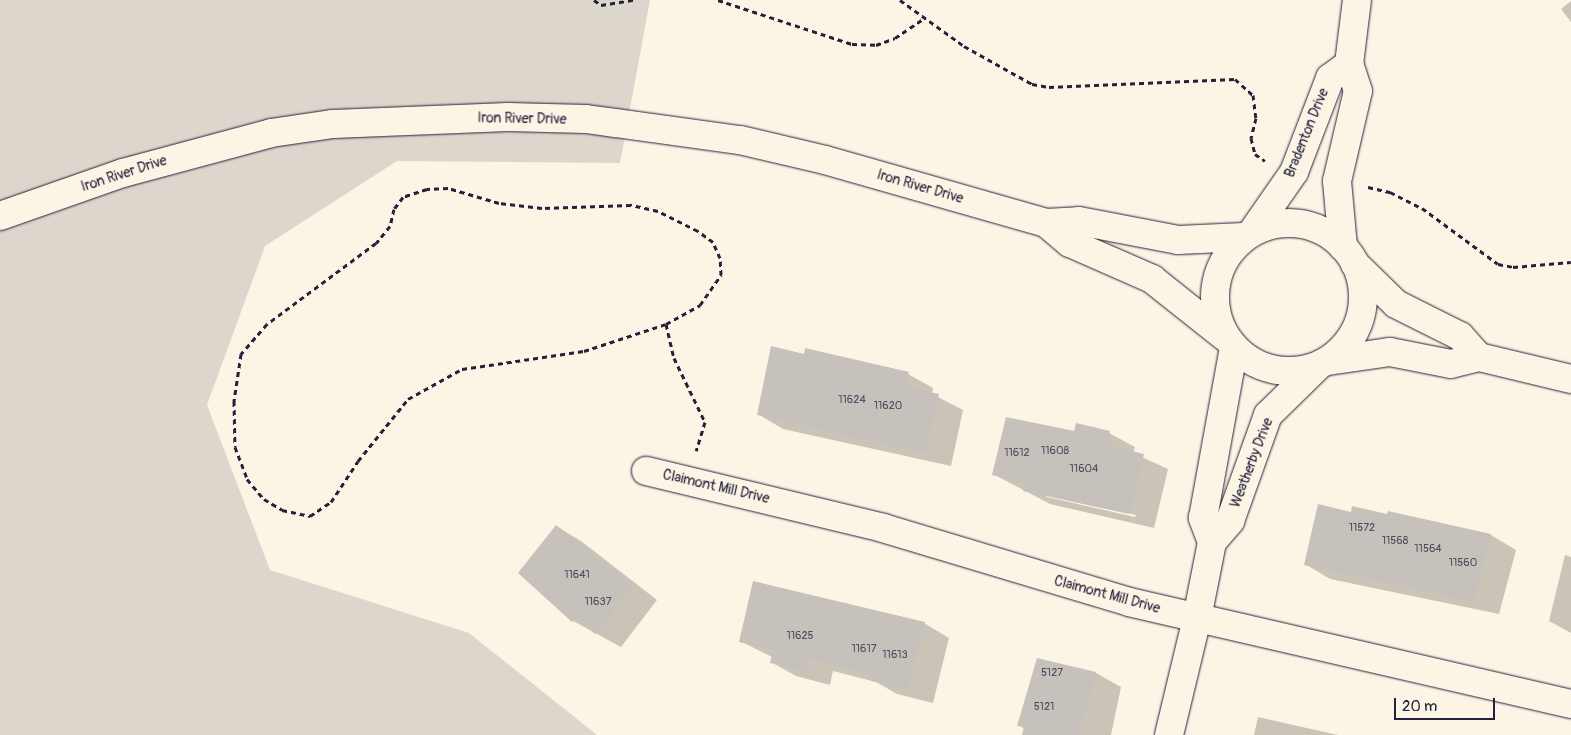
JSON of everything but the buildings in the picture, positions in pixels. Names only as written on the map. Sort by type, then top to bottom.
[{"type":"street","points":[[1323,363],[1353,334],[1360,318],[1363,299],[1349,255],[1337,182],[1358,91],[1349,64],[1357,0]]},
{"type":"street","name":"Bradenton Drive","points":[[1248,234],[1294,172],[1330,78],[1349,64]]},
{"type":"street","name":"Iron River Drive","points":[[0,216],[132,170],[271,132],[333,124],[508,117],[586,120],[740,140],[825,160],[1046,223],[1078,221],[1178,240],[1248,234]]},
{"type":"street","points":[[1479,357],[1460,336],[1396,304],[1349,255],[1319,230],[1291,222],[1248,234],[1228,253],[1218,273],[1214,295],[1217,317],[1230,343],[1248,360],[1273,370],[1300,371],[1323,363],[1390,352],[1451,364],[1479,357],[1571,379]]},
{"type":"street","name":"Iron River Drive","points":[[1046,223],[1070,243],[1152,279],[1230,343]]},
{"type":"street","points":[[1168,735],[1197,618],[1212,542],[1203,518],[1230,343]]},
{"type":"street","name":"Weatherby Drive","points":[[1212,542],[1230,522],[1268,415],[1323,363]]},
{"type":"street","name":"Claimont Mill Drive","points":[[646,471],[883,528],[1012,569],[1197,618],[1571,704]]},
{"type":"path","points":[[594,0],[601,5],[634,0]]},
{"type":"path","points":[[718,0],[852,44],[876,45],[895,38],[926,17]]},
{"type":"path","points":[[900,0],[964,46],[1032,84],[1049,87],[1235,79],[1253,95],[1256,118],[1251,138],[1255,154],[1269,164]]},
{"type":"path","points":[[1361,186],[1390,192],[1422,208],[1498,264],[1513,267],[1571,262]]},
{"type":"path","points":[[448,188],[499,203],[542,208],[631,205],[658,211],[698,231],[713,242],[720,258],[721,275],[700,305],[666,324],[584,352],[462,369],[408,400],[358,461],[331,502],[310,516],[296,516],[264,499],[247,479],[235,447],[234,401],[242,354],[267,324],[376,243],[390,226],[394,209],[403,197],[427,189],[448,188]]},
{"type":"path","points":[[666,324],[674,358],[705,422],[688,480]]},
{"type":"shaded area","points":[[0,0],[650,0],[620,163],[397,161],[265,246],[207,405],[270,570],[469,633],[597,735],[0,735]]}]
